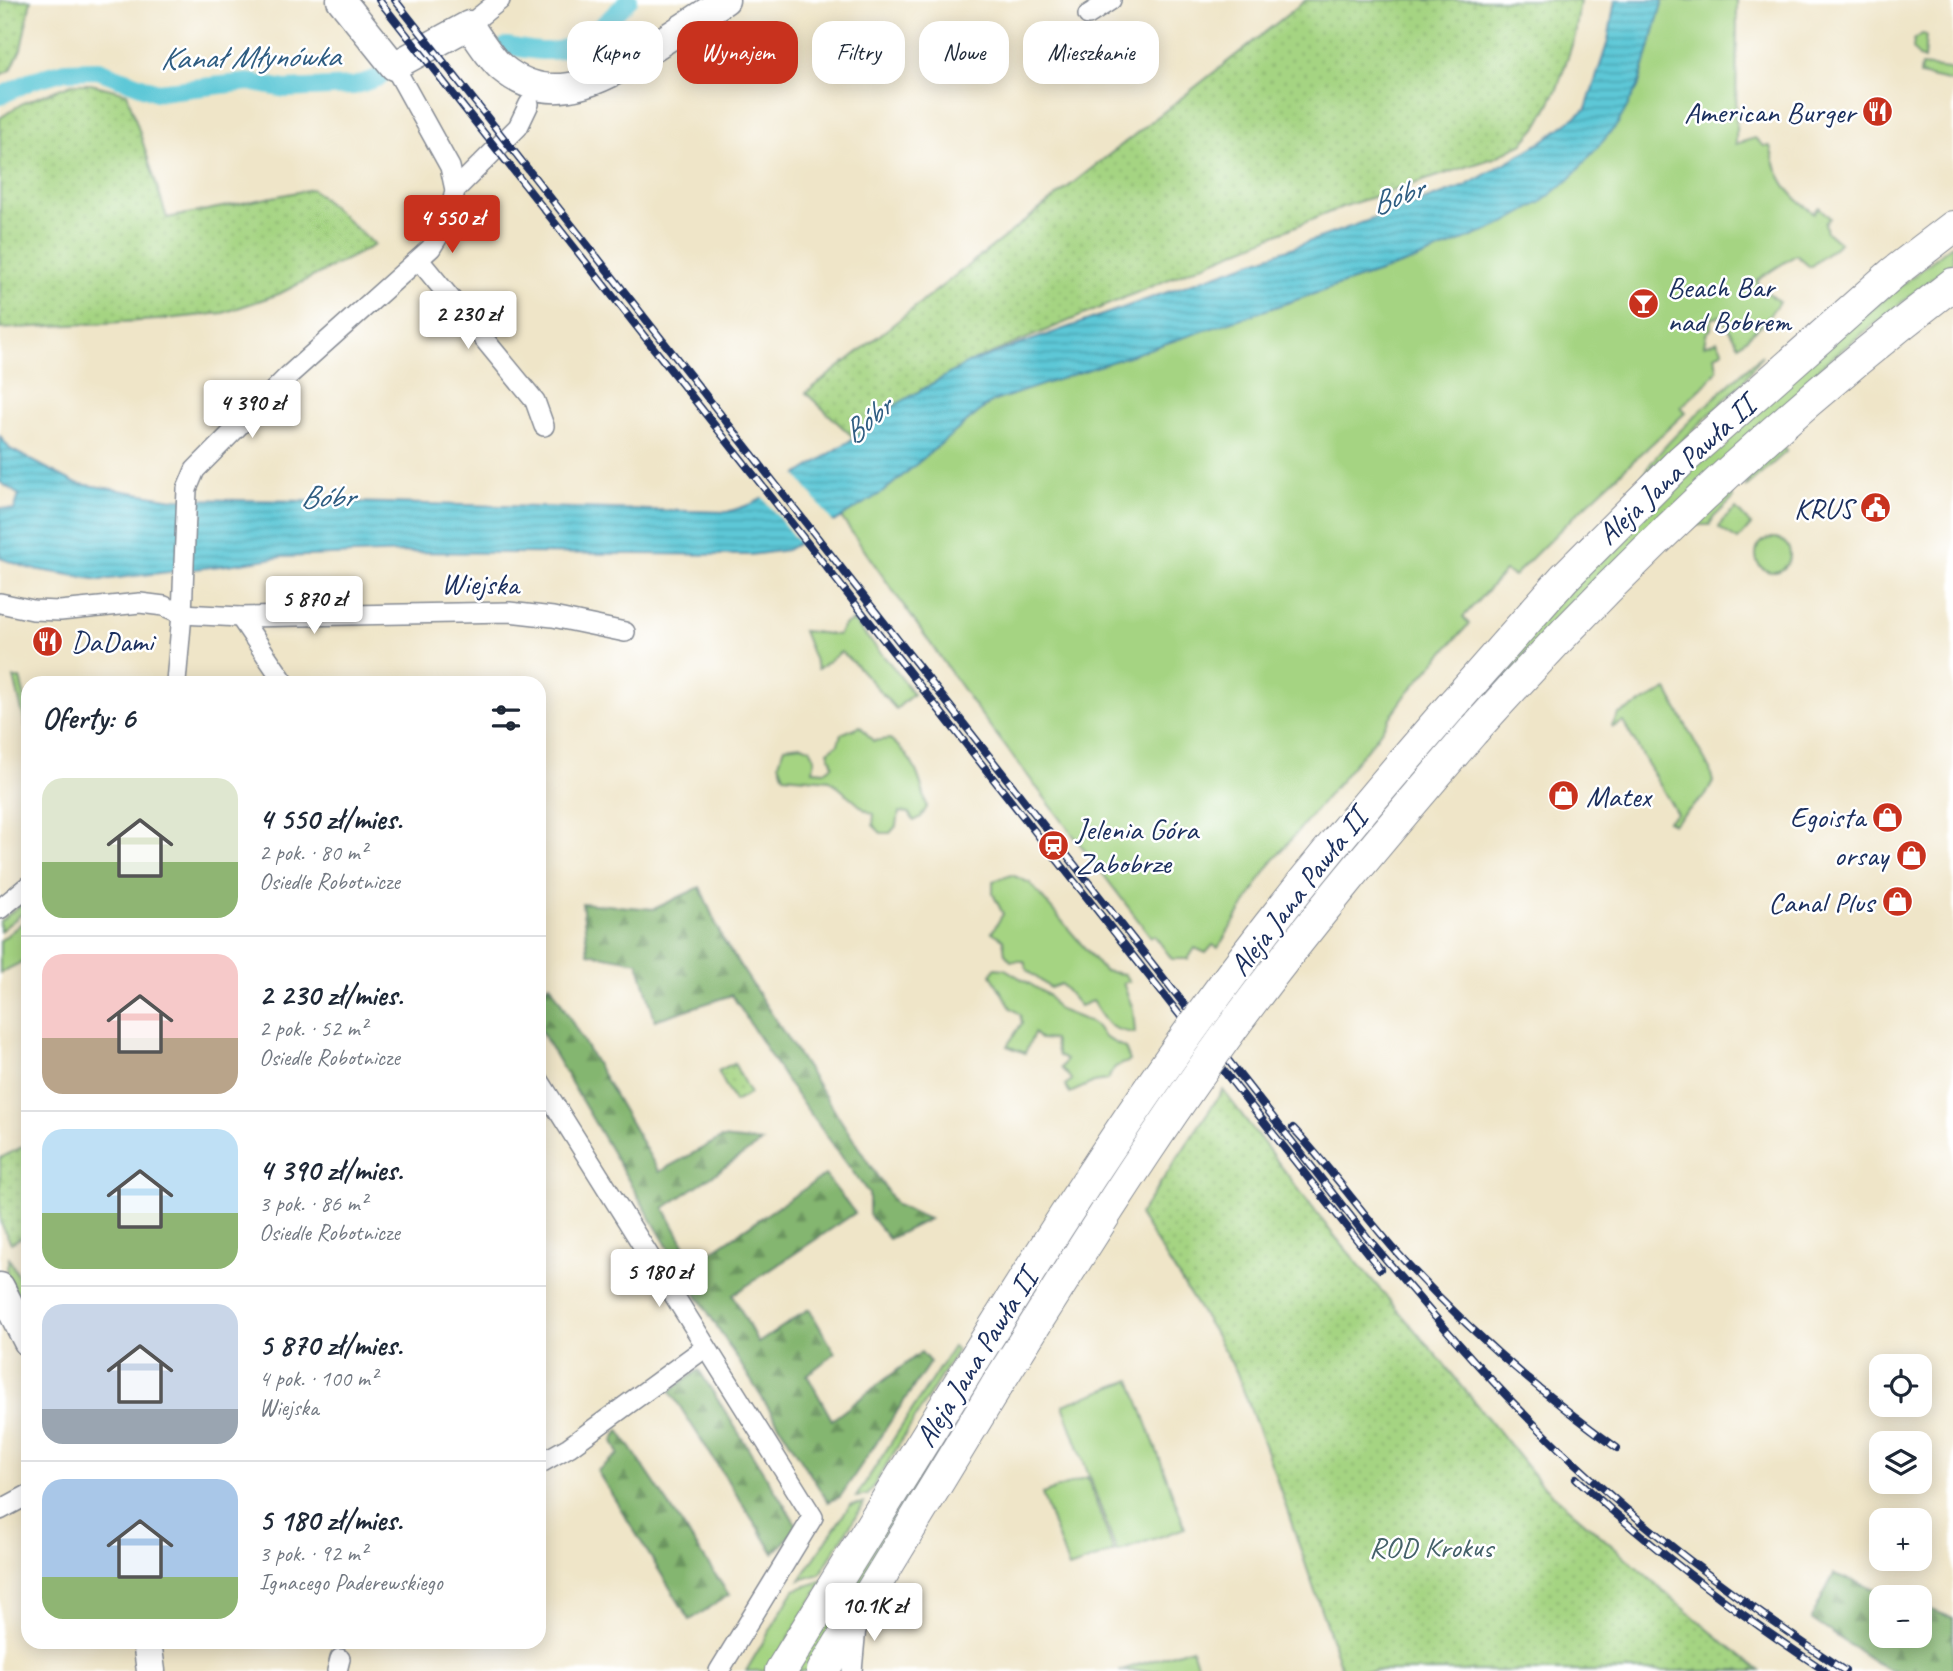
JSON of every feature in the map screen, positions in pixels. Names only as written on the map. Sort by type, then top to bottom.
[{"type":"main road","name":"Aleja Jana Pawła II","points":[[781,1671],[1082,1188],[1203,1012],[1322,858],[1564,578],[1681,461],[1893,274],[1953,228]]},
{"type":"main road","name":"Aleja Jana Pawła II","points":[[823,1671],[1109,1207],[1228,1034],[1347,880],[1474,730],[1585,610],[1660,536],[1858,360],[1953,284]]},
{"type":"street","points":[[177,676],[187,489],[195,470],[279,385],[432,248],[443,232],[454,205],[455,190],[450,167],[394,66],[341,0]]},
{"type":"street","points":[[394,66],[469,25],[500,0]]},
{"type":"street","points":[[469,25],[501,67],[516,78],[548,87],[576,87],[610,75],[725,0]]},
{"type":"street","points":[[1088,15],[1111,0]]},
{"type":"street","points":[[455,190],[518,127],[528,104]]},
{"type":"street","points":[[419,260],[535,401],[544,426]]},
{"type":"street","name":"Wiejska","points":[[0,603],[33,610],[60,611],[140,603],[164,606],[182,614],[240,617],[509,612],[553,617],[625,632]]},
{"type":"street","points":[[240,617],[280,676]]},
{"type":"street","points":[[0,909],[21,892]]},
{"type":"street","points":[[546,1091],[813,1517],[719,1671]]},
{"type":"street","points":[[0,1287],[21,1328]]},
{"type":"street","points":[[546,1460],[569,1447],[706,1348]]},
{"type":"street","points":[[0,1510],[21,1499]]},
{"type":"street","points":[[852,1671],[859,1611]]},
{"type":"street","points":[[148,1649],[151,1671]]},
{"type":"green space","points":[[0,0],[31,0],[21,49],[11,70],[0,75]]},
{"type":"green space","points":[[1306,0],[1580,0],[1575,36],[1557,89],[1537,127],[1523,143],[1494,158],[1342,207],[968,363],[894,406],[854,438],[806,393]]},
{"type":"green space","points":[[1663,0],[1737,0],[1736,144],[1755,138],[1764,146],[1770,146],[1784,184],[1814,213],[1819,207],[1830,218],[1825,223],[1827,232],[1840,243],[1810,267],[1796,255],[1757,280],[1758,284],[1779,302],[1763,323],[1739,345],[1720,315],[1711,319],[1711,329],[1706,334],[1704,345],[1717,341],[1723,351],[1715,355],[1717,370],[1708,382],[1681,407],[1686,412],[1514,576],[1505,571],[1463,617],[1469,624],[1408,692],[1375,739],[1268,867],[1218,948],[1213,945],[1206,953],[1195,948],[1188,959],[1172,959],[1154,935],[1151,937],[976,708],[841,517],[883,492],[991,402],[1415,260],[1501,225],[1638,87]]},
{"type":"green space","points":[[1922,34],[1926,35],[1924,59],[1913,49],[1914,40]]},
{"type":"green space","points":[[1921,66],[1949,69],[1953,72],[1953,82],[1920,75]]},
{"type":"green space","points":[[72,84],[91,84],[127,93],[167,218],[312,189],[375,245],[279,294],[223,313],[157,320],[0,329],[0,118],[23,103]]},
{"type":"green space","points":[[1953,203],[1953,211],[1910,243],[1897,245]]},
{"type":"green space","points":[[1953,244],[1953,262],[1820,367],[1774,419],[1469,717],[1463,712],[1570,585],[1792,374]]},
{"type":"green space","points":[[1762,355],[1743,382],[1643,479],[1658,454],[1675,436]]},
{"type":"green space","points":[[1783,446],[1787,451],[1745,488],[1749,478]]},
{"type":"green space","points":[[1730,484],[1733,499],[1713,518],[1710,525],[1689,525]]},
{"type":"green space","points":[[1736,509],[1751,525],[1738,540],[1719,528],[1722,521]]},
{"type":"green space","points":[[1773,538],[1785,543],[1790,555],[1785,567],[1773,572],[1761,567],[1756,555],[1761,543]]},
{"type":"green space","points":[[853,621],[913,694],[896,709],[841,652],[818,669],[803,631],[838,635],[844,625]]},
{"type":"green space","points":[[14,678],[20,678],[21,682],[21,707]]},
{"type":"green space","points":[[1667,690],[1710,770],[1713,782],[1706,795],[1673,824],[1667,821],[1677,814],[1623,722],[1613,727],[1612,725],[1619,714]]},
{"type":"green space","points":[[860,726],[873,741],[890,739],[898,746],[911,761],[922,787],[927,807],[921,817],[914,821],[909,813],[899,812],[897,825],[890,833],[881,833],[873,825],[874,814],[865,810],[830,780],[784,776],[779,763],[785,747],[801,745],[810,748],[815,758],[813,770],[825,771],[833,765],[828,751],[838,744],[841,734]]},
{"type":"green space","points":[[1012,875],[1030,883],[1104,971],[1124,974],[1129,981],[1123,983],[1133,1009],[1135,1033],[1118,1030],[1108,1024],[1092,1001],[1080,1006],[1061,984],[1050,988],[1027,970],[1024,961],[1011,961],[1005,954],[1003,939],[992,932],[1003,914],[993,894],[993,881]]},
{"type":"green space","points":[[700,887],[722,938],[896,1205],[929,1219],[889,1239],[869,1215],[869,1194],[785,1079],[732,995],[655,1020],[638,962],[588,953],[582,903],[654,909]]},
{"type":"green space","points":[[21,904],[21,914],[0,931],[0,921]]},
{"type":"green space","points":[[21,924],[21,962],[0,973],[0,941]]},
{"type":"green space","points":[[995,968],[1005,969],[1048,995],[1057,1009],[1097,1027],[1104,1037],[1125,1048],[1130,1061],[1115,1067],[1107,1080],[1094,1082],[1070,1093],[1065,1085],[1072,1080],[1061,1068],[1066,1060],[1058,1056],[1054,1040],[1040,1039],[1034,1033],[1025,1053],[1007,1046],[1022,1023],[1020,1014],[1011,1008],[991,975]]},
{"type":"green space","points":[[550,984],[659,1172],[721,1138],[762,1142],[664,1208],[694,1263],[825,1175],[855,1213],[733,1295],[758,1343],[809,1309],[835,1353],[807,1375],[832,1420],[921,1352],[930,1362],[840,1497],[828,1502],[683,1273],[546,1040],[546,987]]},
{"type":"green space","points":[[734,1063],[750,1094],[734,1102],[718,1071]]},
{"type":"green space","name":"ROD Krokus","points":[[1223,1090],[1332,1233],[1448,1369],[1540,1483],[1760,1671],[1342,1671],[1272,1466],[1236,1371],[1139,1215]]},
{"type":"green space","points":[[21,1148],[21,1238],[11,1243],[0,1222],[0,1158]]},
{"type":"green space","points":[[9,1258],[21,1282],[21,1303],[6,1273]]},
{"type":"green space","points":[[953,1347],[957,1350],[868,1495],[856,1497]]},
{"type":"green space","points":[[699,1370],[798,1527],[774,1553],[670,1391]]},
{"type":"green space","points":[[982,1370],[988,1373],[811,1671],[792,1671]]},
{"type":"green space","points":[[1131,1380],[1185,1528],[1117,1552],[1063,1405]]},
{"type":"green space","points":[[619,1430],[729,1595],[690,1620],[597,1471],[619,1454],[613,1441]]},
{"type":"green space","points":[[1087,1477],[1114,1552],[1069,1568],[1042,1494]]},
{"type":"green space","points":[[864,1503],[820,1574],[800,1580],[850,1505]]},
{"type":"green space","points":[[1834,1574],[1869,1587],[1869,1648],[1932,1648],[1932,1610],[1953,1618],[1953,1671],[1893,1671],[1811,1619]]},
{"type":"green space","points":[[824,1580],[769,1671],[746,1671],[794,1590]]},
{"type":"green space","points":[[1192,1648],[1199,1671],[1119,1671]]},
{"type":"water","points":[[1615,0],[1663,0],[1638,87],[1617,125],[1570,179],[1540,203],[1501,225],[1415,260],[991,402],[883,492],[787,550],[750,555],[402,552],[282,557],[100,580],[28,568],[0,558],[0,508],[14,510],[19,495],[0,482],[0,436],[10,449],[75,483],[173,499],[727,512],[752,504],[854,438],[894,406],[968,363],[1465,186],[1540,143],[1586,109],[1608,41]]},
{"type":"pier","points":[[794,472],[835,525],[801,546],[760,494]]},
{"type":"waterway","name":"Kanał Młynówka","points":[[506,46],[544,51],[573,45],[593,33],[629,0]]},
{"type":"waterway","name":"Kanał Młynówka","points":[[0,96],[33,80],[65,71],[98,70],[157,92],[249,82],[285,89],[354,86],[380,77]]},
{"type":"railway","points":[[379,0],[1380,1269]]},
{"type":"railway","points":[[395,0],[1367,1237],[1428,1308],[1511,1401],[1606,1491],[1722,1585],[1845,1671]]},
{"type":"railway","points":[[1293,1128],[1388,1242],[1452,1310],[1532,1382],[1617,1448]]},
{"type":"railway","points":[[1576,1478],[1696,1580],[1825,1671]]},
{"type":"place","name":"American Burger","points":[[1878,112]]},
{"type":"place","name":"Beach Bar nad Bobrem","points":[[1644,304]]},
{"type":"place","name":"KRUS","points":[[1876,508]]},
{"type":"place","name":"DaDami","points":[[48,641]]},
{"type":"place","name":"Matex","points":[[1563,796]]},
{"type":"place","name":"Egoista","points":[[1888,817]]},
{"type":"place","name":"Jelenia Góra Zabobrze","points":[[1053,846]]},
{"type":"place","name":"orsay","points":[[1911,855]]},
{"type":"place","name":"Canal Plus","points":[[1897,902]]},
{"type":"water label","name":"Bóbr","points":[[1397,196]]},
{"type":"water label","name":"Bóbr","points":[[867,420]]},
{"type":"water label","name":"Bóbr","points":[[327,496]]}]
